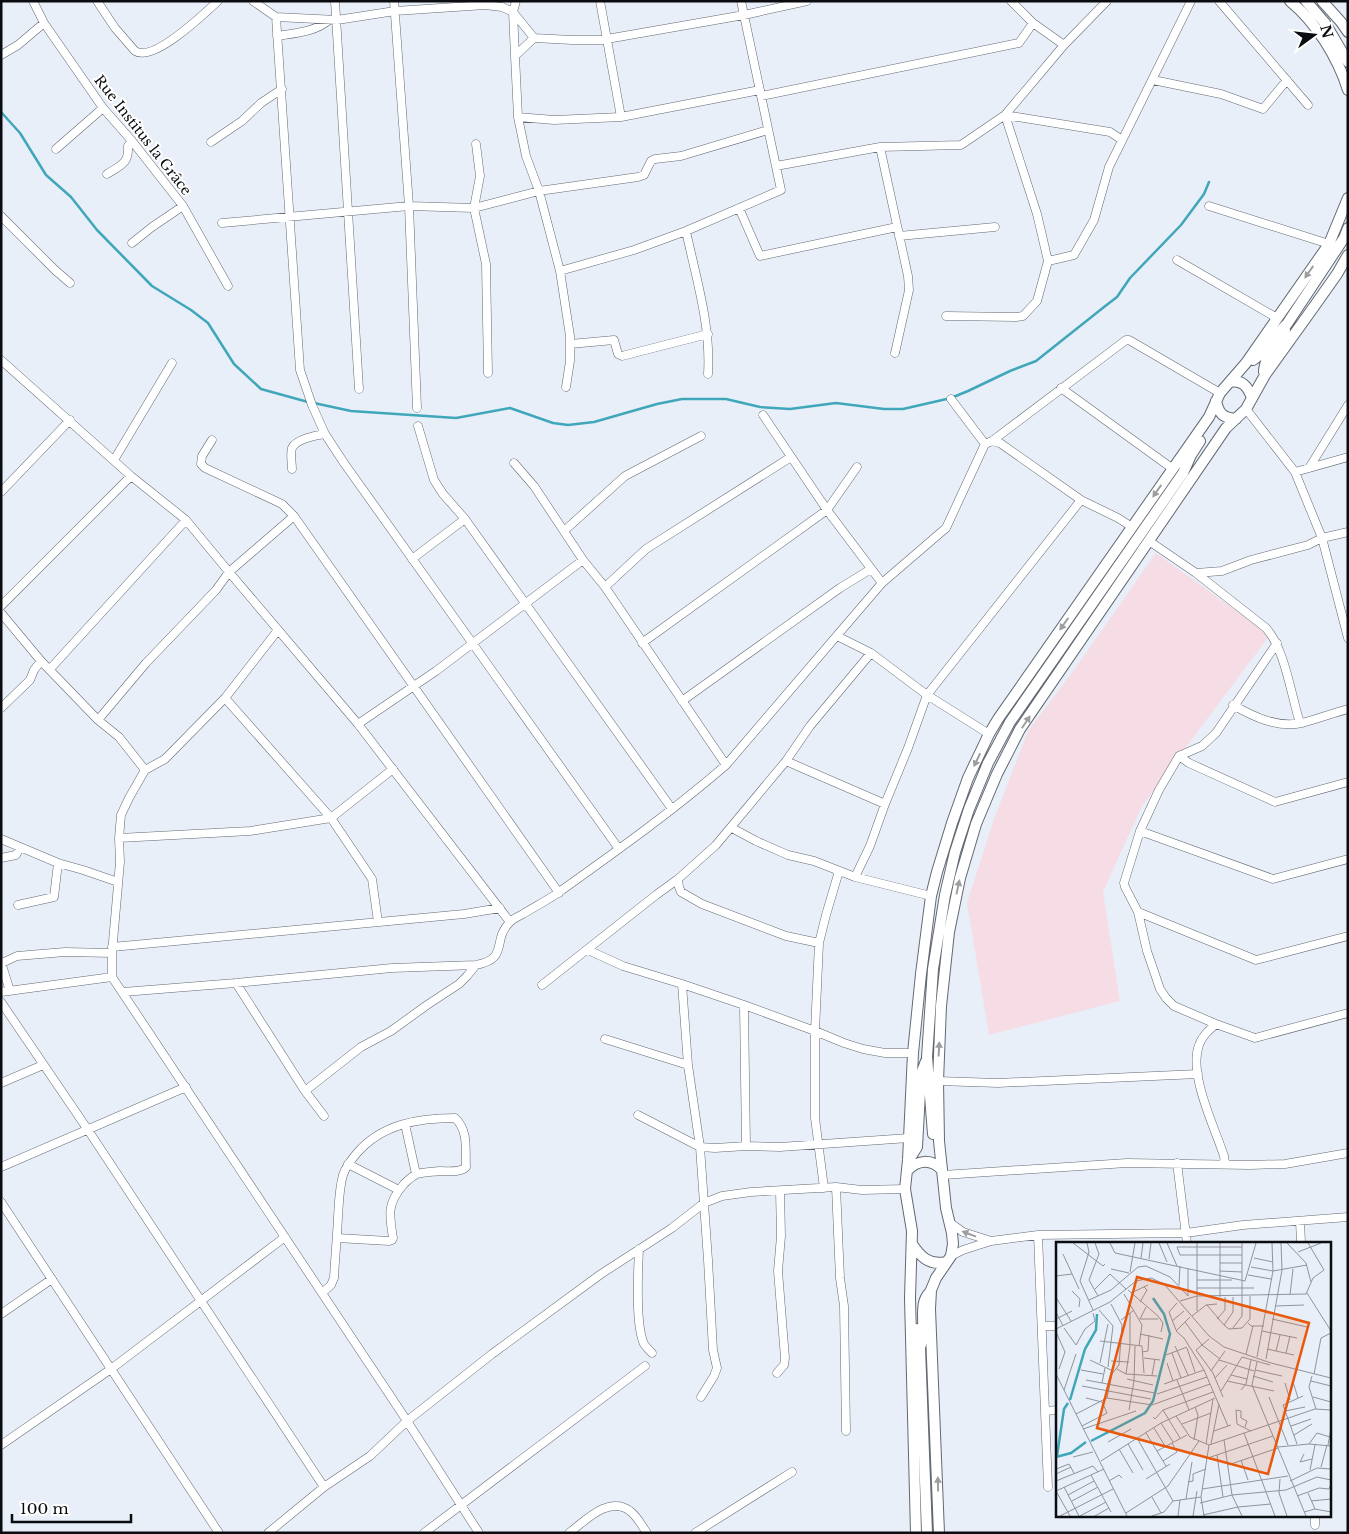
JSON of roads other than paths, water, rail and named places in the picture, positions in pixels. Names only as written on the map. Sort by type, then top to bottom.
[{"type":"main road","points":[[1290,1],[1319,32],[1332,54],[1348,90]]},
{"type":"main road","points":[[1306,1],[1325,23],[1348,62]]},
{"type":"main road","points":[[1322,1],[1348,32]]},
{"type":"main road","points":[[941,1158],[936,1150],[933,1136],[927,1058],[934,969],[945,895],[956,852],[969,809],[988,763],[1023,701],[1178,471],[1209,417],[1218,397],[1246,363],[1329,244],[1348,198]]},
{"type":"main road","points":[[1246,363],[1256,359],[1286,324],[1344,238],[1348,228]]},
{"type":"main road","points":[[916,1533],[910,1282],[912,1244],[905,1189],[913,1053],[931,896],[952,823],[968,778],[989,734],[1007,705],[1132,527],[1178,471],[1196,462],[1211,440],[1246,409],[1264,375],[1313,308],[1348,255]]},
{"type":"main road","points":[[1264,375],[1267,359],[1282,337],[1286,324]]},
{"type":"main road","points":[[1230,382],[1240,382],[1246,386],[1252,398]]},
{"type":"main road","points":[[1218,397],[1218,408],[1222,415],[1227,419],[1236,419]]},
{"type":"main road","points":[[920,1348],[923,1330],[923,1304],[948,1259],[953,1244],[946,1208],[939,1141],[938,1081],[942,1006],[948,932],[960,878],[976,824],[997,774],[1020,729],[1226,428]]},
{"type":"main road","points":[[908,1160],[917,1147],[921,1074],[927,1058]]},
{"type":"main road","points":[[907,1171],[912,1165],[923,1161],[938,1165],[943,1172]]},
{"type":"main road","points":[[912,1244],[918,1253],[928,1261],[934,1263],[948,1259]]},
{"type":"main road","points":[[910,1282],[914,1290],[916,1330],[920,1348],[927,1533]]},
{"type":"main road","points":[[931,1290],[930,1309],[939,1533]]},
{"type":"street","name":"Rue Institus la Grâce","points":[[34,1],[44,24],[103,108],[132,141],[183,206],[228,286]]},
{"type":"street","points":[[97,1],[115,28],[135,51],[142,54],[161,48],[218,1]]},
{"type":"street","points":[[253,1],[276,17],[333,20],[395,10],[485,5],[502,7],[513,12],[534,38]]},
{"type":"street","points":[[335,1],[333,20],[348,211],[359,389]]},
{"type":"street","points":[[394,1],[409,206],[417,408]]},
{"type":"street","points":[[516,1],[513,12],[518,117],[526,156],[539,191],[560,271],[570,344],[570,361],[566,387]]},
{"type":"street","points":[[600,1],[621,118]]},
{"type":"street","points":[[560,271],[634,250],[686,231],[781,190],[741,1]]},
{"type":"street","points":[[516,56],[534,38],[572,40],[607,38],[744,15],[807,1]]},
{"type":"street","points":[[1011,1],[1033,23],[1064,46]]},
{"type":"street","points":[[776,166],[880,147],[961,145],[1005,115],[1064,46],[1107,1]]},
{"type":"street","points":[[1048,261],[1074,255],[1094,220],[1109,167],[1191,1]]},
{"type":"street","points":[[1220,1],[1308,105]]},
{"type":"street","points":[[276,17],[300,370],[312,405],[325,434],[344,463],[619,849]]},
{"type":"street","points":[[277,36],[304,32],[333,20]]},
{"type":"street","points":[[518,117],[554,120],[621,118],[760,93],[1018,42],[1033,23]]},
{"type":"street","points":[[1,55],[18,45],[44,24]]},
{"type":"street","points":[[1153,80],[1221,94],[1263,109],[1287,80]]},
{"type":"street","points":[[212,142],[242,121],[260,103],[282,88]]},
{"type":"street","points":[[56,149],[103,108]]},
{"type":"street","points":[[1005,115],[1110,132],[1122,140]]},
{"type":"street","points":[[946,316],[1024,316],[1037,301],[1048,261],[1037,214],[1005,115]]},
{"type":"street","points":[[222,223],[409,206],[474,208],[539,191],[644,175],[651,161],[655,159],[681,156],[768,130]]},
{"type":"street","points":[[107,174],[125,163],[129,155],[128,146],[132,141]]},
{"type":"street","points":[[476,144],[480,176],[474,208],[486,264],[488,373]]},
{"type":"street","points":[[880,147],[908,276],[909,290],[895,353]]},
{"type":"street","points":[[132,243],[183,206]]},
{"type":"street","points":[[1209,206],[1329,244]]},
{"type":"street","points":[[739,208],[760,256],[897,227]]},
{"type":"street","points":[[1,216],[70,283]]},
{"type":"street","points":[[899,236],[995,227]]},
{"type":"street","points":[[686,231],[708,334],[708,374]]},
{"type":"street","points":[[1177,260],[1277,318]]},
{"type":"street","points":[[570,344],[614,340],[618,354],[622,356],[708,334]]},
{"type":"street","points":[[122,992],[392,968],[486,963],[495,958],[499,952],[500,940],[510,922],[559,893],[672,809],[726,765],[882,583],[946,528],[988,443],[1126,340],[1129,340],[1218,397]]},
{"type":"street","points":[[1,361],[70,420],[131,476],[186,520],[358,724],[510,922]]},
{"type":"street","points":[[114,460],[172,363]]},
{"type":"street","points":[[1061,388],[1178,471]]},
{"type":"street","points":[[951,399],[988,443]]},
{"type":"street","points":[[1309,468],[1348,405]]},
{"type":"street","points":[[1246,409],[1295,472],[1322,538],[1348,638]]},
{"type":"street","points":[[763,415],[827,510],[882,583]]},
{"type":"street","points":[[1,492],[70,420]]},
{"type":"street","points":[[418,426],[434,480],[443,494],[465,519],[672,809]]},
{"type":"street","points":[[292,468],[292,448],[312,436],[325,434]]},
{"type":"street","points":[[564,532],[625,476],[701,436]]},
{"type":"street","points":[[212,440],[202,456],[201,464],[205,468],[282,504],[294,516],[559,893]]},
{"type":"street","points":[[988,443],[1000,442],[1081,500],[1132,527]]},
{"type":"street","points":[[605,588],[646,549],[791,457]]},
{"type":"street","points":[[1295,472],[1348,457]]},
{"type":"street","points":[[514,463],[534,486],[583,560],[605,588],[726,765]]},
{"type":"street","points":[[642,643],[827,510],[857,467]]},
{"type":"street","points":[[1,606],[131,476]]},
{"type":"street","points":[[855,877],[870,846],[927,695],[1081,500]]},
{"type":"street","points":[[98,720],[146,663],[216,590],[229,572],[294,516]]},
{"type":"street","points":[[412,559],[465,519]]},
{"type":"street","points":[[50,669],[186,520]]},
{"type":"street","points":[[1196,573],[1222,571],[1281,551],[1308,545],[1322,538],[1348,532]]},
{"type":"street","points":[[1149,541],[1196,573],[1266,628],[1276,643],[1300,723]]},
{"type":"street","points":[[358,724],[472,643],[583,560]]},
{"type":"street","points":[[682,701],[840,588],[870,569]]},
{"type":"street","points":[[1,613],[41,661],[98,720],[119,737],[145,770]]},
{"type":"street","points":[[278,630],[226,698],[165,759],[145,770],[129,798],[121,815],[119,838],[120,862],[112,950],[112,977],[407,1421],[479,1533]]},
{"type":"street","points":[[837,636],[870,653],[927,695],[989,734]]},
{"type":"street","points":[[1276,643],[1216,734],[1202,746],[1179,756],[1158,790],[1140,831],[1124,882],[1128,895],[1138,912],[1147,951],[1160,989],[1174,1006],[1255,1038],[1348,1013]]},
{"type":"street","points":[[542,985],[656,895],[678,880],[732,828],[786,761],[810,726],[870,653]]},
{"type":"street","points":[[1,708],[30,680],[34,670],[41,661]]},
{"type":"street","points":[[226,698],[331,818],[372,878],[378,922]]},
{"type":"street","points":[[1234,705],[1261,719],[1275,723],[1300,723],[1348,709]]},
{"type":"street","points":[[1179,756],[1189,763],[1275,802],[1348,782]]},
{"type":"street","points":[[786,761],[885,804]]},
{"type":"street","points":[[119,838],[250,832],[331,818],[393,770]]},
{"type":"street","points":[[732,828],[780,851],[814,861],[855,877],[931,896]]},
{"type":"street","points":[[1140,831],[1273,879],[1348,859]]},
{"type":"street","points":[[1,839],[58,863],[118,882]]},
{"type":"street","points":[[1,858],[16,855],[20,847]]},
{"type":"street","points":[[18,905],[54,897],[58,863]]},
{"type":"street","points":[[824,1188],[815,1118],[815,1031],[819,944],[839,871]]},
{"type":"street","points":[[678,880],[681,892],[702,904],[786,936],[819,944]]},
{"type":"street","points":[[112,977],[6,991],[2,962],[16,956],[112,950],[464,914],[500,908]]},
{"type":"street","points":[[1138,912],[1256,960],[1348,936]]},
{"type":"street","points":[[588,950],[623,966],[744,1005],[844,1043],[885,1053],[913,1053]]},
{"type":"street","points":[[305,1091],[361,1047],[391,1030],[459,984],[476,965]]},
{"type":"street","points":[[236,983],[305,1091],[324,1116]]},
{"type":"street","points":[[682,984],[688,1065],[700,1147],[713,1350],[716,1368],[701,1397]]},
{"type":"street","points":[[1,1002],[88,1130],[324,1488]]},
{"type":"street","points":[[744,1005],[746,1146]]},
{"type":"street","points":[[1216,1024],[1206,1033],[1198,1045],[1196,1060],[1205,1104],[1222,1148],[1225,1164]]},
{"type":"street","points":[[605,1039],[688,1065]]},
{"type":"street","points":[[1,1083],[43,1065]]},
{"type":"street","points":[[938,1081],[998,1082],[1198,1074]]},
{"type":"street","points":[[1,1168],[186,1087]]},
{"type":"street","points":[[638,1115],[700,1147],[746,1146],[780,1148],[909,1138]]},
{"type":"street","points":[[322,1293],[331,1285],[334,1278],[340,1196],[343,1175],[348,1164],[363,1146],[379,1134],[405,1124],[432,1118],[455,1118],[463,1127],[466,1167],[464,1170],[416,1174],[408,1180],[391,1203],[392,1240],[337,1238]]},
{"type":"street","points":[[405,1124],[416,1174]]},
{"type":"street","points":[[943,1172],[1127,1163],[1285,1164],[1348,1153]]},
{"type":"street","points":[[1176,1163],[1187,1242]]},
{"type":"street","points":[[348,1164],[399,1190]]},
{"type":"street","points":[[836,1187],[840,1278],[844,1306],[846,1431]]},
{"type":"street","points":[[268,1533],[324,1488],[370,1456],[407,1421],[563,1300],[672,1228],[704,1203],[722,1196],[780,1190],[836,1187],[872,1190],[905,1189]]},
{"type":"street","points":[[776,1373],[784,1365],[785,1358],[778,1271],[780,1190]]},
{"type":"street","points":[[1,1202],[219,1533]]},
{"type":"street","points":[[948,1259],[963,1250],[991,1241],[1038,1235],[1186,1233],[1243,1225],[1348,1218]]},
{"type":"street","points":[[1300,1221],[1302,1242]]},
{"type":"street","points":[[949,1222],[963,1232],[991,1241]]},
{"type":"street","points":[[1038,1235],[1048,1487]]},
{"type":"street","points":[[1,1445],[111,1369],[285,1237]]},
{"type":"street","points":[[639,1249],[639,1324],[645,1345],[652,1353]]},
{"type":"street","points":[[1,1314],[52,1280]]},
{"type":"street","points":[[1042,1326],[1056,1326]]},
{"type":"street","points":[[424,1533],[645,1366]]},
{"type":"street","points":[[1045,1411],[1056,1410]]},
{"type":"street","points":[[695,1533],[792,1472]]},
{"type":"street","points":[[569,1533],[599,1510],[607,1507],[622,1506],[631,1512],[646,1533]]},
{"type":"street","points":[[1315,1516],[1315,1525]]},
{"type":"waterway","points":[[1,112],[20,133],[46,175],[71,197],[97,230],[152,286],[208,323],[234,364],[261,389],[308,402]]},
{"type":"waterway","points":[[314,403],[351,411],[456,418],[510,408],[553,423],[568,425],[594,422],[682,399],[726,399],[760,407],[790,409],[836,403],[884,409],[903,409],[951,398],[1036,361],[1117,297],[1130,278],[1181,225],[1204,194],[1209,182]]}]
